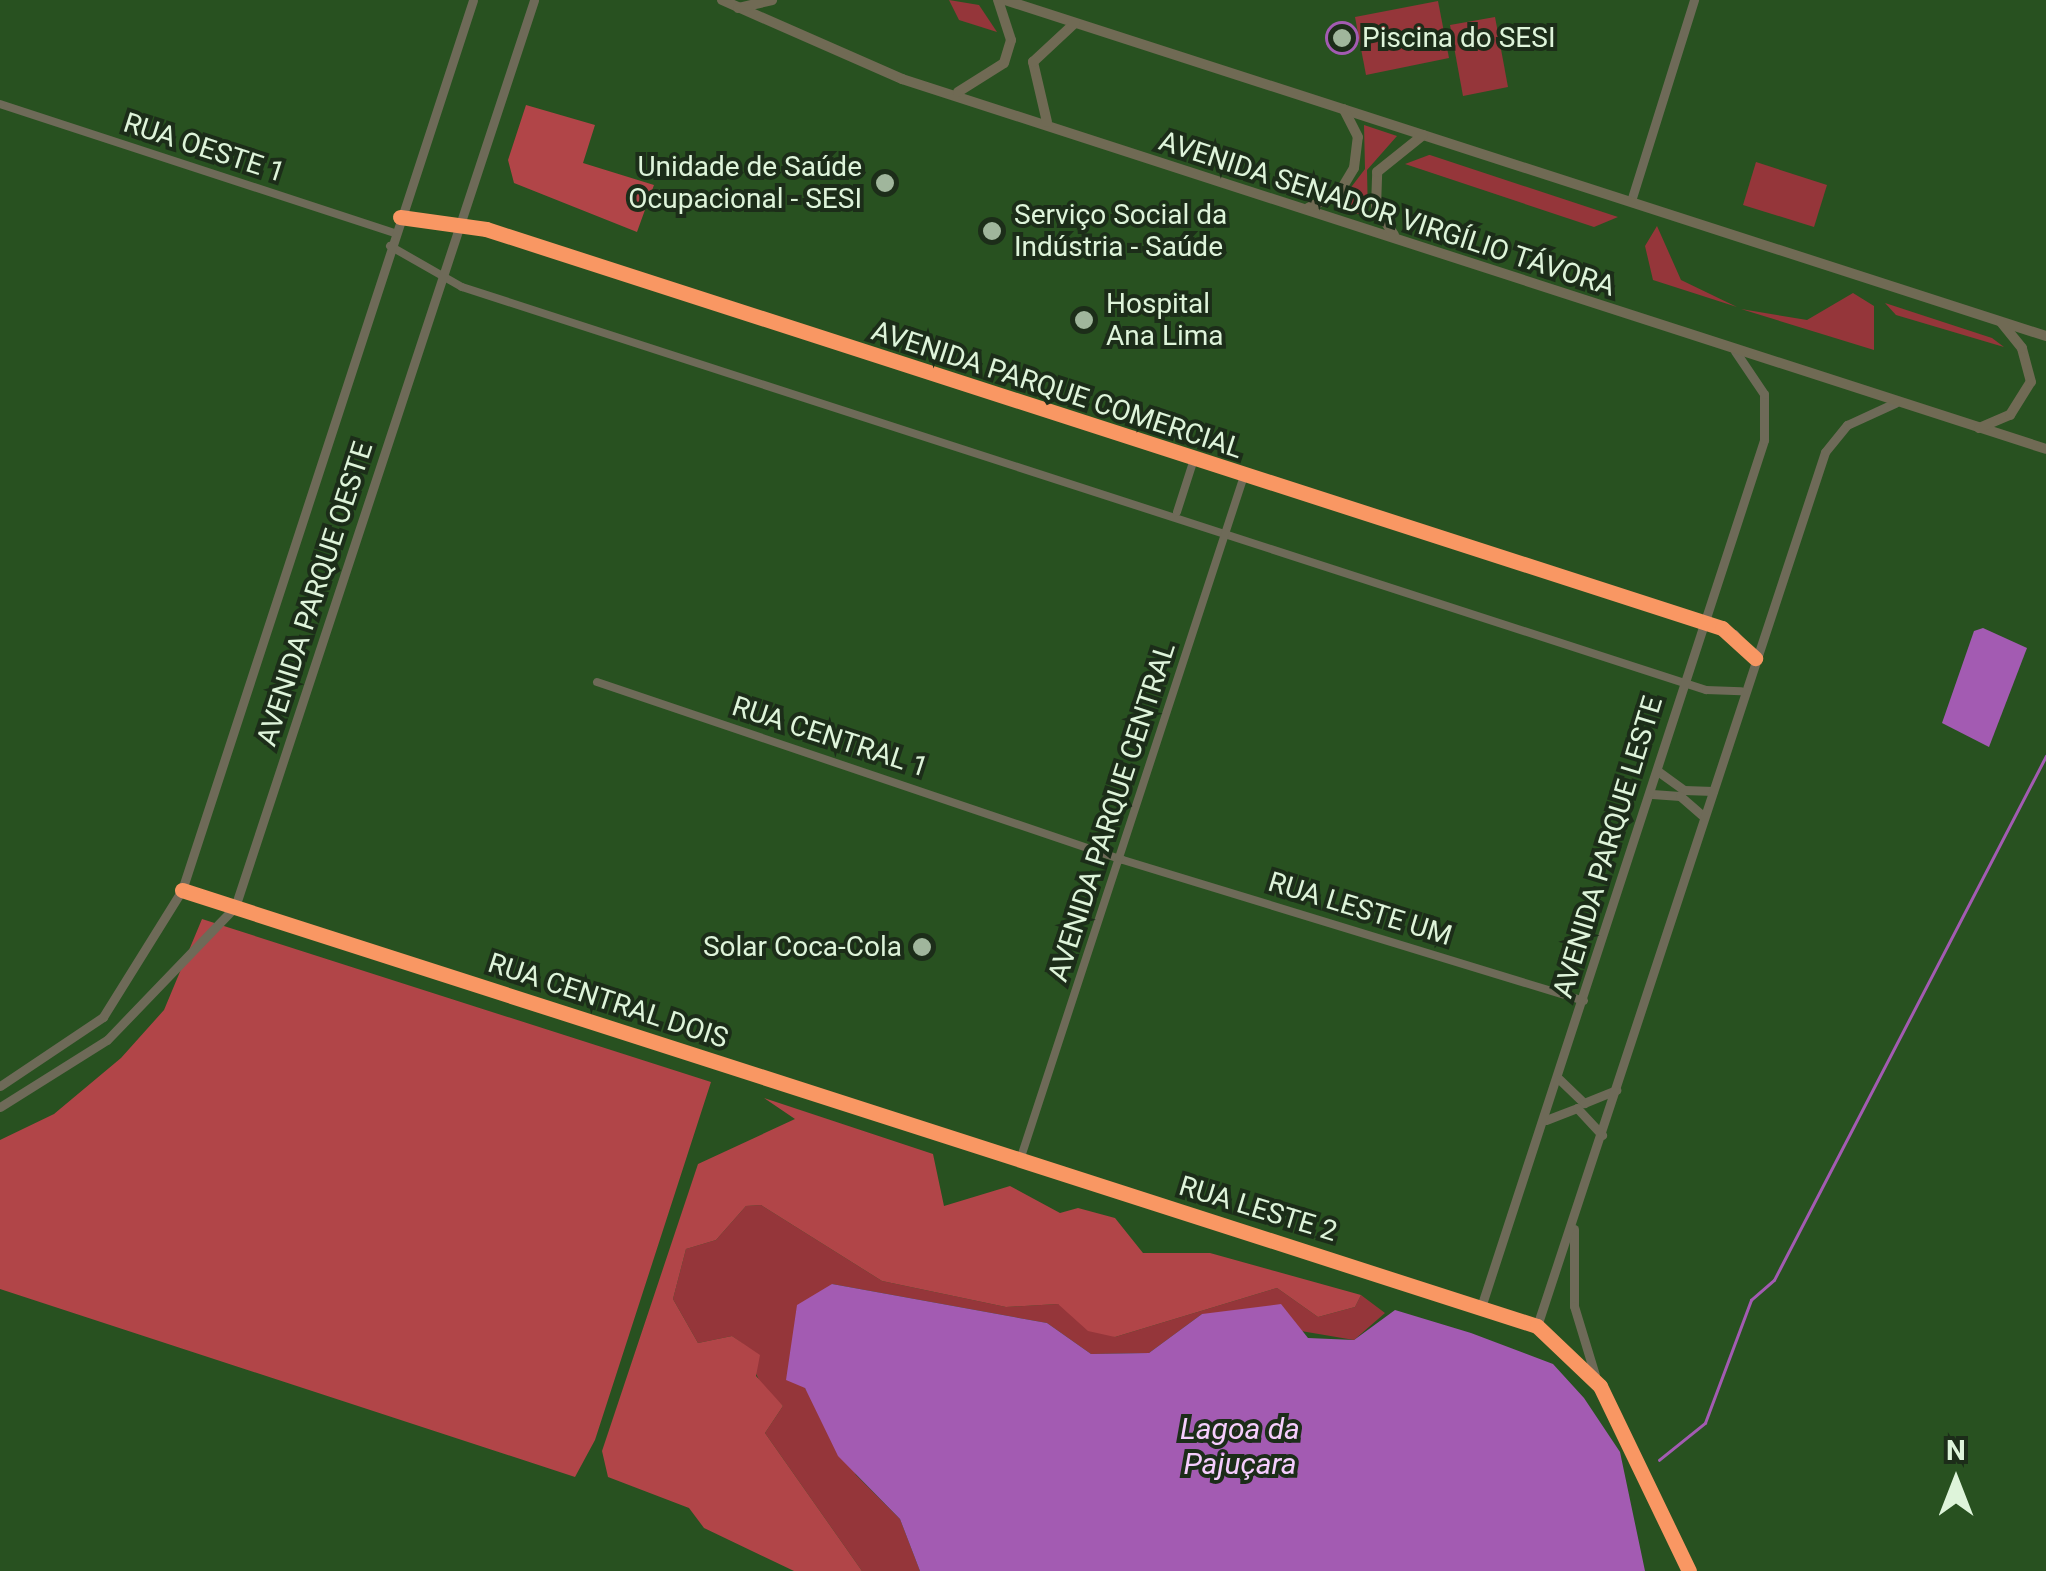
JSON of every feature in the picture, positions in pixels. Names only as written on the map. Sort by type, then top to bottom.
[{"type":"main road","name":"AVENIDA SENADOR VIRGÍLIO TÁVORA","points":[[722,0],[957,92],[1735,352],[2046,449]]},
{"type":"main road","points":[[737,9],[772,0]]},
{"type":"main road","points":[[1001,0],[2046,336]]},
{"type":"main road","points":[[957,92],[1004,63],[1011,40],[1001,0]]},
{"type":"main road","points":[[1047,122],[1034,62],[1048,39],[1076,22]]},
{"type":"main road","points":[[1307,208],[1339,193],[1354,168],[1358,137],[1344,109]]},
{"type":"main road","points":[[1394,236],[1376,207],[1377,172],[1423,135]]},
{"type":"main road","points":[[1978,428],[2010,415],[2030,382],[2022,348],[2000,321]]},
{"type":"street","name":"AVENIDA PARQUE OESTE","points":[[0,1086],[103,1016],[182,890],[473,0]]},
{"type":"street","name":"AVENIDA PARQUE OESTE","points":[[0,1107],[107,1040],[235,907],[534,0]]},
{"type":"street","points":[[1630,201],[1694,0]]},
{"type":"street","name":"RUA OESTE 1","points":[[0,104],[394,233]]},
{"type":"street","name":"AVENIDA PARQUE COMERCIAL","points":[[400,217],[461,222],[1698,622]]},
{"type":"street","points":[[390,246],[442,280],[1177,512],[1682,681],[1742,691]]},
{"type":"street","name":"AVENIDA PARQUE LESTE","points":[[1482,1304],[1660,772],[1698,622],[1768,415],[1735,352]]},
{"type":"street","points":[[1537,1326],[1602,1135],[1742,691],[1826,452],[1847,425],[1895,403]]},
{"type":"street","points":[[1177,512],[1194,459]]},
{"type":"street","name":"AVENIDA PARQUE CENTRAL","points":[[1020,1160],[1123,860],[1244,476]]},
{"type":"street","points":[[1698,622],[1734,634],[1755,658]]},
{"type":"street","name":"RUA CENTRAL 1","points":[[597,682],[1051,829],[1123,860]]},
{"type":"street","points":[[1660,772],[1684,790],[1713,790]]},
{"type":"street","points":[[1652,794],[1680,796],[1704,817]]},
{"type":"street","name":"RUA LESTE UM","points":[[1123,860],[1584,1000]]},
{"type":"street","name":"RUA CENTRAL DOIS","points":[[182,890],[1020,1160]]},
{"type":"street","points":[[1559,1078],[1584,1103],[1617,1088]]},
{"type":"street","points":[[1545,1121],[1577,1108],[1602,1135]]},
{"type":"street","name":"RUA LESTE 2","points":[[1020,1160],[1482,1304]]},
{"type":"street","points":[[1574,1218],[1574,1306],[1600,1386],[1689,1571]]},
{"type":"street","points":[[1482,1304],[1537,1326],[1600,1386]]},
{"type":"shaded area","points":[[0,0],[2046,0],[2046,1571],[0,1571]]},
{"type":"shaded area","points":[[949,0],[979,5],[997,32],[959,20]]},
{"type":"shaded area","points":[[1438,1],[1449,58],[1366,75],[1355,17]]},
{"type":"shaded area","points":[[1495,17],[1508,87],[1463,96],[1450,25]]},
{"type":"shaded area","points":[[526,105],[595,125],[583,163],[654,185],[637,232],[514,183],[508,160]]},
{"type":"shaded area","points":[[1364,125],[1397,136],[1367,170],[1368,217],[1336,207],[1365,169]]},
{"type":"shaded area","points":[[1429,155],[1618,217],[1594,227],[1405,164]]},
{"type":"shaded area","points":[[1756,162],[1827,185],[1814,227],[1743,205]]},
{"type":"shaded area","points":[[1657,226],[1681,280],[1737,307],[1653,280],[1645,246]]},
{"type":"shaded area","points":[[1853,293],[1874,306],[1874,350],[1741,309],[1807,320]]},
{"type":"shaded area","points":[[1885,303],[1992,338],[2004,347],[1896,315]]},
{"type":"shaded area","points":[[202,919],[711,1082],[595,1440],[575,1477],[0,1289],[0,1140],[54,1114],[121,1058],[164,1010]]},
{"type":"shaded area","points":[[764,1098],[933,1154],[944,1206],[1010,1186],[1060,1213],[1078,1208],[1115,1218],[1143,1253],[1210,1253],[1361,1295],[1355,1307],[1318,1317],[1277,1288],[1115,1337],[1088,1331],[1058,1304],[1006,1307],[882,1281],[761,1205],[746,1206],[716,1240],[686,1249],[673,1299],[698,1343],[732,1336],[760,1355],[756,1376],[783,1406],[765,1433],[862,1571],[794,1571],[704,1528],[689,1508],[608,1477],[602,1451],[698,1164],[795,1119]]},
{"type":"shaded area","points":[[761,1205],[882,1281],[1006,1307],[1058,1304],[1115,1337],[1277,1288],[1318,1317],[1355,1307],[1361,1295],[1385,1313],[1354,1340],[1202,1314],[1149,1353],[1091,1354],[1047,1323],[832,1284],[805,1388],[856,1475],[900,1519],[920,1571],[862,1571],[765,1433],[783,1406],[762,1387],[743,1344],[732,1336],[698,1343],[673,1299],[686,1249],[716,1240],[746,1206]]},
{"type":"water","name":"Piscina do SESI","points":[[1342,21],[1354,26],[1359,38],[1354,50],[1342,55],[1330,50],[1325,38],[1330,26]]},
{"type":"water","points":[[1983,628],[2027,648],[1989,747],[1942,723],[1974,631]]},
{"type":"water","name":"Lagoa da Pajuçara","points":[[832,1284],[1047,1323],[1091,1354],[1149,1353],[1202,1314],[1281,1304],[1308,1338],[1354,1340],[1395,1310],[1471,1333],[1553,1364],[1584,1398],[1620,1452],[1645,1571],[920,1571],[900,1519],[838,1456],[805,1388],[786,1380],[797,1305]]},
{"type":"waterway","points":[[1659,1460],[1705,1423],[1751,1300],[1774,1280],[2046,756]]},
{"type":"cycle path","points":[[400,217],[486,229],[1722,628],[1755,658]]},
{"type":"cycle path","points":[[182,890],[1537,1326],[1600,1386],[1689,1571]]},
{"type":"place","name":"Piscina do SESI","points":[[1342,38]]},
{"type":"place","name":"Unidade de Saúde Ocupacional - SESI","points":[[885,183]]},
{"type":"place","name":"Serviço Social da Indústria - Saúde","points":[[992,231]]},
{"type":"place","name":"Hospital Ana Lima","points":[[1084,320]]},
{"type":"place","name":"Solar Coca-Cola","points":[[922,947]]}]
